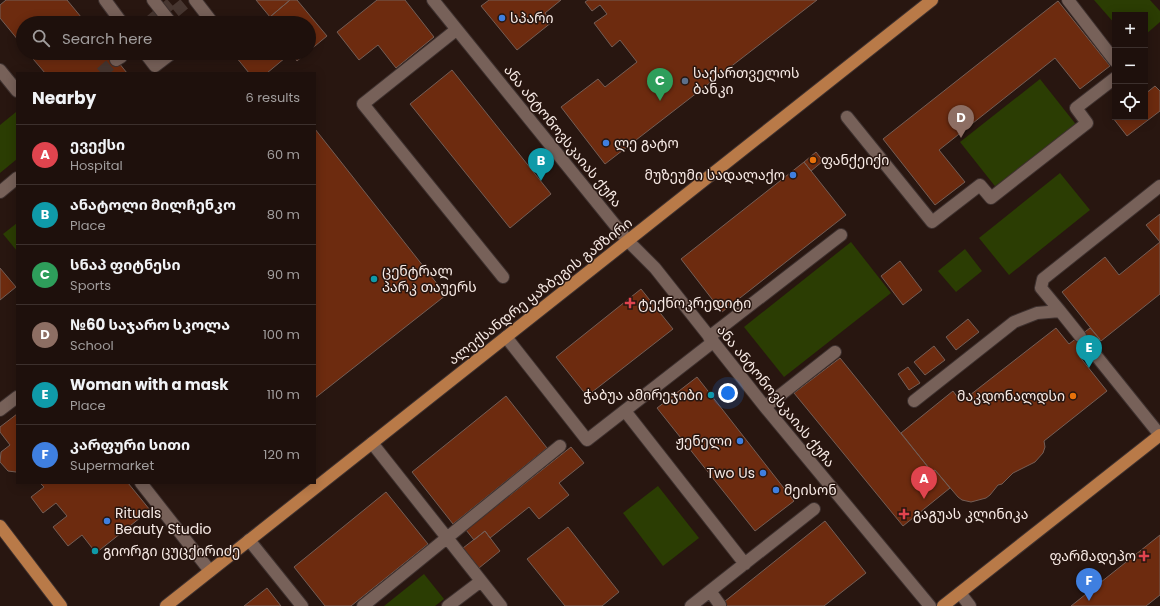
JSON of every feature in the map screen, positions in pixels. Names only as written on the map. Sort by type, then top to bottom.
[{"type":"main road","name":"ალექსანდრე ყაზბეგის გამზირი","points":[[166,606],[932,0]]},
{"type":"main road","points":[[943,606],[1160,435]]},
{"type":"main road","points":[[1,530],[62,606]]},
{"type":"street","points":[[105,0],[117,16]]},
{"type":"street","points":[[154,0],[166,16]]},
{"type":"street","points":[[195,0],[207,16]]},
{"type":"street","points":[[1068,0],[1112,57]]},
{"type":"street","name":"ანა ანტონოვსკაიას ქუჩა","points":[[437,2],[456,30],[628,240],[655,268],[765,407],[930,606]]},
{"type":"street","points":[[456,30],[363,104],[503,278]]},
{"type":"street","points":[[150,60],[155,66],[163,60]]},
{"type":"street","points":[[0,70],[16,90]]},
{"type":"street","points":[[847,117],[932,222],[980,185],[991,198],[1087,123],[1076,108],[1112,80]]},
{"type":"street","points":[[0,192],[16,179]]},
{"type":"street","points":[[1080,336],[1041,288],[1043,278],[1160,186]]},
{"type":"street","points":[[506,337],[586,440],[625,411],[841,235]]},
{"type":"street","points":[[914,401],[1014,322],[1037,313],[1060,311]]},
{"type":"street","points":[[1090,348],[1160,435]]},
{"type":"street","points":[[765,407],[835,352]]},
{"type":"street","points":[[0,410],[16,398]]},
{"type":"street","points":[[625,411],[745,564]]},
{"type":"street","points":[[372,443],[501,606]]},
{"type":"street","points":[[363,606],[560,446]]},
{"type":"street","points":[[142,484],[210,571]]},
{"type":"street","points":[[691,606],[814,509]]},
{"type":"street","points":[[249,540],[302,606]]},
{"type":"street","points":[[448,606],[481,581]]},
{"type":"street","points":[[710,591],[720,605]]},
{"type":"street","points":[[960,593],[970,606]]},
{"type":"green space","points":[[1094,0],[1150,0],[1160,11],[1160,22],[1148,32],[1148,12],[1112,12],[1112,21]]},
{"type":"green space","points":[[1040,79],[1078,127],[998,190],[960,142]]},
{"type":"green space","points":[[16,112],[16,160],[0,173],[0,125]]},
{"type":"green space","points":[[1060,173],[1090,210],[1009,275],[979,238]]},
{"type":"green space","points":[[16,224],[16,250],[3,234]]},
{"type":"green space","points":[[851,242],[891,293],[784,377],[744,327]]},
{"type":"green space","points":[[965,249],[982,271],[956,292],[938,271]]},
{"type":"green space","points":[[658,486],[699,538],[663,566],[623,513]]},
{"type":"green space","points":[[424,574],[444,599],[435,606],[384,606]]},
{"type":"building","points":[[6,0],[67,0],[80,16],[16,16],[16,37],[0,18],[0,5]]},
{"type":"building","points":[[256,0],[290,0],[271,16],[269,16]]},
{"type":"building","points":[[290,0],[297,0],[310,16],[271,16]]},
{"type":"building","points":[[377,0],[405,0],[434,37],[396,68],[378,45],[359,60],[337,32]]},
{"type":"building","points":[[489,0],[561,0],[545,13],[552,22],[517,50],[481,6]]},
{"type":"building","points":[[588,0],[817,0],[605,164],[561,107],[598,79],[605,87],[637,62],[620,40],[612,47],[594,23],[607,14],[600,5],[592,11],[585,2]]},
{"type":"building","points":[[1058,1],[1110,66],[1080,89],[1055,58],[939,150],[965,182],[935,205],[883,139]]},
{"type":"building","points":[[316,23],[327,36],[316,45]]},
{"type":"building","points":[[34,60],[117,60],[126,72],[44,72]]},
{"type":"building","points":[[238,60],[283,60],[268,72],[248,72]]},
{"type":"building","points":[[452,70],[551,194],[510,228],[410,104]]},
{"type":"building","points":[[1155,86],[1160,91],[1160,111],[1127,136],[1115,120],[1148,120],[1148,92]]},
{"type":"building","name":"ცენტრალ პარკ თაუერს","points":[[316,130],[446,295],[316,397]]},
{"type":"building","points":[[816,152],[823,161],[811,171],[804,162]]},
{"type":"building","points":[[804,162],[846,215],[722,312],[681,259]]},
{"type":"building","points":[[1160,214],[1160,242],[1146,225]]},
{"type":"building","points":[[1160,242],[1160,294],[1101,341],[1062,292],[1105,257],[1119,275]]},
{"type":"building","points":[[900,261],[922,290],[903,305],[881,276]]},
{"type":"building","points":[[0,268],[16,287],[0,300]]},
{"type":"building","points":[[641,289],[673,329],[587,396],[556,357]]},
{"type":"building","points":[[968,319],[979,332],[956,350],[946,337]]},
{"type":"building","points":[[1056,328],[1069,344],[1090,328],[1100,339],[1079,356],[1107,391],[1044,441],[1045,447],[1043,453],[1035,462],[1013,473],[1002,484],[998,485],[986,498],[971,502],[962,500],[935,470],[932,472],[901,433],[953,391],[961,402]]},
{"type":"building","points":[[934,346],[945,360],[925,375],[914,362]]},
{"type":"building","points":[[840,358],[932,472],[935,470],[950,488],[903,526],[794,393]]},
{"type":"building","points":[[908,367],[920,383],[909,390],[898,374]]},
{"type":"building","points":[[697,377],[794,501],[755,531],[657,408]]},
{"type":"building","points":[[506,396],[547,448],[453,524],[412,472]]},
{"type":"building","points":[[16,415],[16,472],[8,471],[0,462],[1,452],[10,445],[0,432],[0,427]]},
{"type":"building","points":[[571,447],[584,463],[559,483],[569,495],[539,519],[529,507],[490,538],[485,531],[474,540],[466,530]]},
{"type":"building","points":[[41,484],[129,484],[150,510],[96,553],[82,535],[68,546],[53,527],[67,516],[56,503],[43,513],[31,497],[44,487]]},
{"type":"building","points":[[386,492],[428,544],[351,606],[325,606],[294,567]]},
{"type":"building","points":[[825,521],[866,573],[824,606],[719,606]]},
{"type":"building","points":[[568,527],[619,592],[602,606],[565,606],[527,559]]},
{"type":"building","points":[[485,531],[500,551],[479,568],[463,548]]},
{"type":"building","points":[[1160,535],[1160,595],[1146,606],[1071,606]]},
{"type":"building","points":[[267,588],[281,606],[244,606]]},
{"type":"tunnel","points":[[156,16],[175,0]]},
{"type":"tunnel","points":[[170,16],[189,0]]},
{"type":"tunnel","points":[[102,72],[116,60]]},
{"type":"place","name":"სპარი","points":[[502,18]]},
{"type":"place","name":"საქართველოს ბანკი","points":[[685,81]]},
{"type":"place","name":"სნაპ ფიტნესი","points":[[660,101]]},
{"type":"place","name":"№60 საჯარო სკოლა","points":[[961,138]]},
{"type":"place","name":"ლე გატო","points":[[606,143]]},
{"type":"place","name":"ფანქეიქი","points":[[813,160]]},
{"type":"place","name":"მუზეუმი სადალაქო","points":[[793,175]]},
{"type":"place","name":"ანატოლი მილჩენკო","points":[[541,181]]},
{"type":"place","name":"ცენტრალ პარკ თაუერს","points":[[374,279]]},
{"type":"place","name":"ტექნოკრედიტი","points":[[630,303]]},
{"type":"place","name":"Woman with a mask","points":[[1089,368]]},
{"type":"place","name":"ჭაბუა ამირეჯიბი","points":[[711,395]]},
{"type":"place","name":"მაკდონალდსი","points":[[1073,396]]},
{"type":"place","name":"ჟენელი","points":[[740,441]]},
{"type":"place","name":"Two Us","points":[[763,473]]},
{"type":"place","name":"მეისონ","points":[[776,490]]},
{"type":"place","name":"ევექსი","points":[[924,499]]},
{"type":"place","name":"გაგუას კლინიკა","points":[[904,514]]},
{"type":"place","name":"Rituals Beauty Studio","points":[[107,521]]},
{"type":"place","name":"გიორგი ცუცქირიძე","points":[[95,551]]},
{"type":"place","name":"ფარმადეპო","points":[[1144,556]]},
{"type":"place","name":"კარფური სითი","points":[[1089,601]]}]
